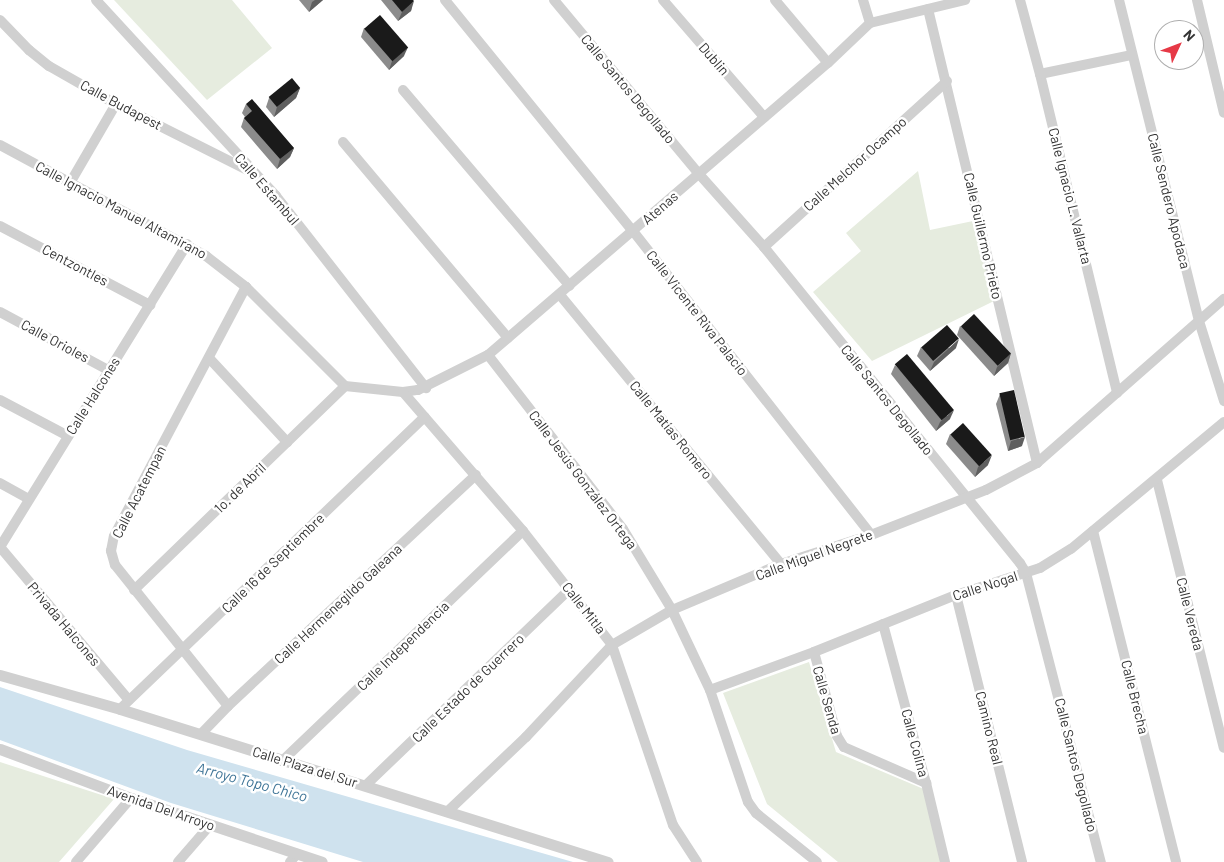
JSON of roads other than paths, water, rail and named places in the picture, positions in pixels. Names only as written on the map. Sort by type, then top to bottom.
[{"type":"street","name":"Calle Estambul","points":[[96,0],[276,196],[426,388]]},
{"type":"street","name":"Calle Vicente Riva Palacio","points":[[444,0],[633,231],[871,535]]},
{"type":"street","name":"Calle Santos Degollado","points":[[554,0],[764,247],[1026,573],[1101,862]]},
{"type":"street","name":"Dublin","points":[[663,0],[764,117]]},
{"type":"street","points":[[775,0],[828,63]]},
{"type":"street","points":[[863,0],[870,23],[965,0]]},
{"type":"street","name":"Calle Ignacio L. Vallarta","points":[[1020,0],[1040,74],[1117,392]]},
{"type":"street","name":"Calle Sendero Apodaca","points":[[1119,0],[1199,321],[1224,401]]},
{"type":"street","points":[[1197,0],[1224,113]]},
{"type":"street","name":"Calle Guillermo Prieto","points":[[928,9],[947,81],[1037,463]]},
{"type":"street","name":"Calle Budapest","points":[[0,20],[39,59],[116,104],[254,173]]},
{"type":"street","name":"Atenas","points":[[345,386],[404,392],[426,388],[488,355],[828,63],[870,23]]},
{"type":"street","points":[[1040,74],[1132,54]]},
{"type":"street","name":"Calle Melchor Ocampo","points":[[764,247],[947,81]]},
{"type":"street","points":[[402,90],[570,286]]},
{"type":"street","points":[[70,183],[116,104]]},
{"type":"street","points":[[343,142],[508,338]]},
{"type":"street","name":"Calle Ignacio Manuel Altamirano","points":[[0,145],[187,244],[213,260],[246,288],[345,386]]},
{"type":"street","name":"Centzontles","points":[[0,226],[150,305]]},
{"type":"street","name":"Calle Halcones","points":[[0,547],[187,244]]},
{"type":"street","name":"Calle Acatempan","points":[[228,706],[181,650],[115,565],[112,558],[114,536],[246,288]]},
{"type":"street","name":"Calle Matías Romero","points":[[560,294],[781,564]]},
{"type":"street","name":"Calle Miguel Negrete","points":[[447,812],[526,737],[612,645],[672,610],[781,564],[871,535],[1000,483],[1037,463],[1224,299]]},
{"type":"street","name":"Calle Orioles","points":[[0,312],[110,370]]},
{"type":"street","name":"Calle Jesús González Ortega","points":[[488,355],[623,529],[672,610],[710,690],[748,802],[771,825],[817,862]]},
{"type":"street","points":[[209,358],[287,442]]},
{"type":"street","name":"1o. de Abril","points":[[134,590],[345,386]]},
{"type":"street","name":"Calle Mitla","points":[[404,392],[523,531],[612,645],[672,825],[697,862]]},
{"type":"street","points":[[0,400],[68,436]]},
{"type":"street","name":"Calle 16 de Septiembre","points":[[125,705],[425,417]]},
{"type":"street","name":"Calle Nogal","points":[[710,690],[814,652],[956,595],[1026,573],[1056,559],[1157,480],[1224,422]]},
{"type":"street","name":"Calle Hermenegildo Galeana","points":[[201,734],[228,706],[476,475]]},
{"type":"street","name":"Calle Vereda","points":[[1157,480],[1224,748]]},
{"type":"street","points":[[0,484],[29,499]]},
{"type":"street","name":"Calle Independencia","points":[[282,761],[523,531]]},
{"type":"street","name":"Calle Brecha","points":[[1093,531],[1176,862]]},
{"type":"street","name":"Privada Halcones","points":[[0,547],[125,705]]},
{"type":"street","name":"Calle Estado de Guerrero","points":[[366,786],[570,589]]},
{"type":"street","name":"Camino Real","points":[[956,595],[1022,862]]},
{"type":"street","name":"Calle Colina","points":[[883,624],[926,783],[945,862]]},
{"type":"street","name":"Calle Senda","points":[[814,652],[837,736],[844,748],[926,783]]},
{"type":"street","name":"Calle Plaza del Sur","points":[[0,675],[125,705],[201,734],[282,761],[608,862]]},
{"type":"street","name":"Avenida Del Arroyo","points":[[0,749],[210,825],[293,858],[322,862]]},
{"type":"street","points":[[76,862],[131,798]]},
{"type":"street","points":[[178,862],[210,825]]},
{"type":"water","name":"Arroyo Topo Chico","points":[[0,687],[187,750],[573,862],[363,862],[171,803],[0,740]]}]
